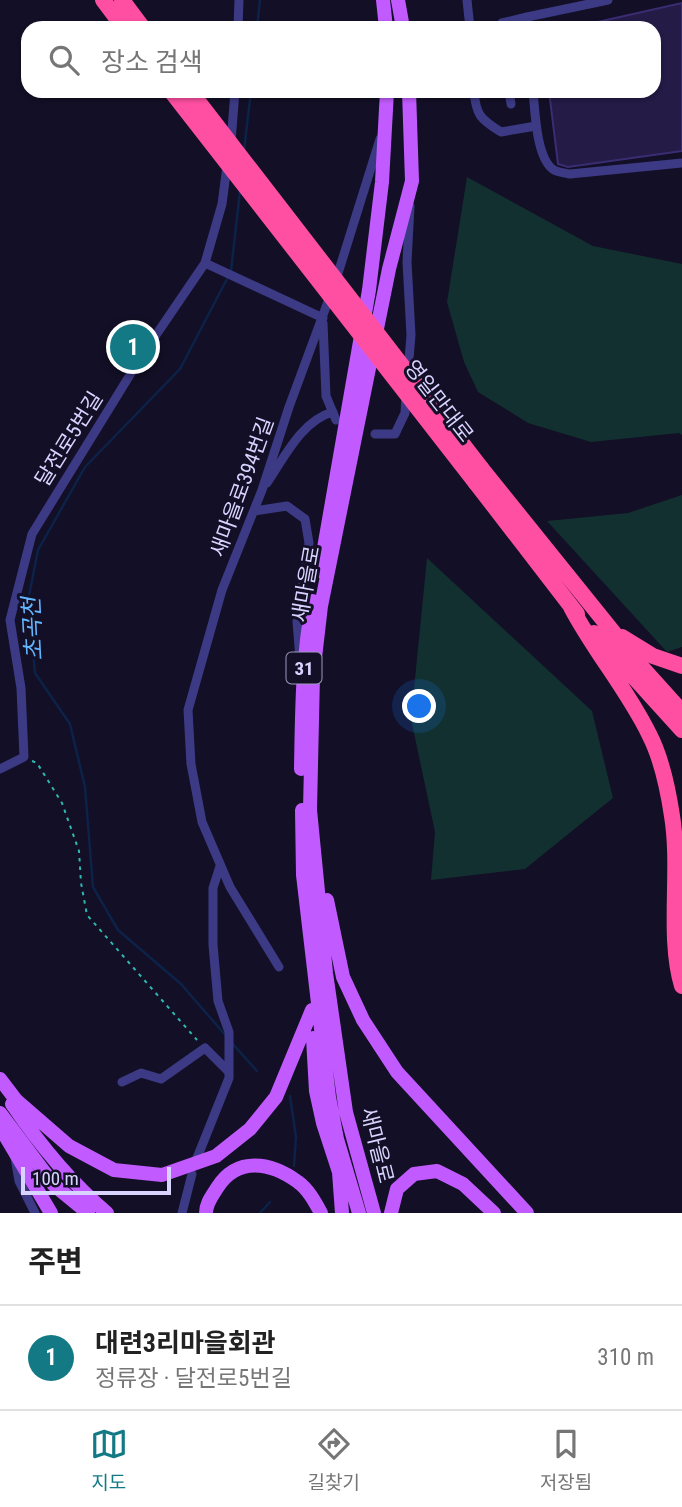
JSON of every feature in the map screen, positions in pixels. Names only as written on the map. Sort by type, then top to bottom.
[{"type":"highway","points":[[103,0],[119,21]]},
{"type":"highway","points":[[122,0],[137,21]]},
{"type":"highway","name":"영일만대로","points":[[177,98],[478,476],[682,712]]},
{"type":"highway","name":"영일만대로","points":[[195,98],[478,476],[571,607],[682,730]]},
{"type":"highway","points":[[571,607],[584,634],[651,736],[665,780],[675,846],[676,952],[682,986]]},
{"type":"highway","points":[[612,632],[653,656],[682,666]]},
{"type":"main road","points":[[383,0],[385,21]]},
{"type":"main road","points":[[398,0],[401,21]]},
{"type":"main road","name":"새마을로","points":[[359,1213],[337,1139],[329,1097],[303,875],[302,694],[307,635],[369,290],[382,181],[386,98]]},
{"type":"main road","name":"새마을로","points":[[374,1213],[346,1112],[326,973],[310,810],[313,675],[321,606],[388,270],[412,181],[409,98]]},
{"type":"main road","points":[[310,810],[343,977],[363,1020],[397,1072],[527,1213]]},
{"type":"main road","points":[[313,949],[312,1010],[316,1091],[339,1172],[342,1213]]},
{"type":"main road","points":[[0,1079],[16,1100],[69,1146],[114,1170],[162,1175],[216,1156],[250,1129],[276,1097],[312,1010]]},
{"type":"main road","points":[[0,1085],[38,1142],[77,1187],[107,1213]]},
{"type":"main road","points":[[0,1113],[54,1185],[88,1213]]},
{"type":"main road","points":[[0,1127],[51,1213]]},
{"type":"main road","points":[[206,1213],[206,1206],[220,1183],[237,1168],[266,1165],[299,1183],[321,1213]]},
{"type":"main road","points":[[391,1213],[397,1189],[414,1174],[437,1171],[463,1184],[494,1213]]},
{"type":"street","points":[[238,21],[239,0]]},
{"type":"street","points":[[467,0],[469,21]]},
{"type":"street","points":[[510,21],[608,0]]},
{"type":"street","points":[[527,17],[527,21]]},
{"type":"street","name":"달전로5번길","points":[[24,757],[21,688],[10,620],[32,534],[121,389],[205,263],[222,204],[235,98]]},
{"type":"street","points":[[475,98],[476,110],[483,120],[500,132],[536,126]]},
{"type":"street","points":[[510,98],[511,104]]},
{"type":"street","points":[[534,98],[536,126],[544,158],[553,170],[570,174],[682,163]]},
{"type":"street","name":"새마을로394번길","points":[[279,967],[230,887],[202,822],[191,764],[188,710],[222,590],[262,490],[289,407],[344,259],[384,124]]},
{"type":"street","points":[[375,433],[395,434],[405,413],[411,335],[407,262],[412,181]]},
{"type":"street","points":[[205,263],[323,318],[326,396],[335,416],[320,416],[303,432],[262,490]]},
{"type":"street","points":[[254,511],[287,506],[305,519],[309,542],[297,622],[302,694]]},
{"type":"street","points":[[0,769],[24,757]]},
{"type":"street","points":[[197,1158],[200,1144],[229,1078],[229,1032],[218,1001],[213,946],[213,888],[220,866]]},
{"type":"street","points":[[122,1082],[141,1073],[161,1079],[205,1048],[229,1072]]},
{"type":"street","points":[[13,1149],[19,1181],[35,1213]]},
{"type":"street","points":[[182,1213],[192,1174]]},
{"type":"path","points":[[24,757],[37,763],[62,803],[79,851],[81,883],[88,915],[205,1048]]},
{"type":"green space","points":[[467,177],[593,246],[682,264],[682,435],[679,433],[591,442],[528,423],[478,392],[464,362],[447,302]]},
{"type":"green space","points":[[682,495],[682,647],[667,652],[547,521],[628,513]]},
{"type":"green space","points":[[427,558],[592,711],[613,798],[525,869],[431,880],[435,832],[411,719]]},
{"type":"building","points":[[682,3],[682,151],[568,167],[558,164],[550,98],[661,98],[661,21],[602,21]]},
{"type":"waterway","name":"초곡천","points":[[258,21],[260,0]]},
{"type":"waterway","name":"초곡천","points":[[244,150],[250,98]]},
{"type":"waterway","name":"초곡천","points":[[231,271],[240,191]]},
{"type":"waterway","name":"초곡천","points":[[227,1037],[181,984],[118,930],[93,887],[85,787],[70,724],[35,673],[28,601],[38,550],[85,467],[180,369],[228,277]]},
{"type":"waterway","name":"초곡천","points":[[231,1042],[257,1071]]},
{"type":"waterway","points":[[290,1096],[296,1137],[294,1166]]},
{"type":"waterway","points":[[260,1213],[270,1202]]},
{"type":"place","name":"대련3리마을회관","points":[[133,347]]}]
